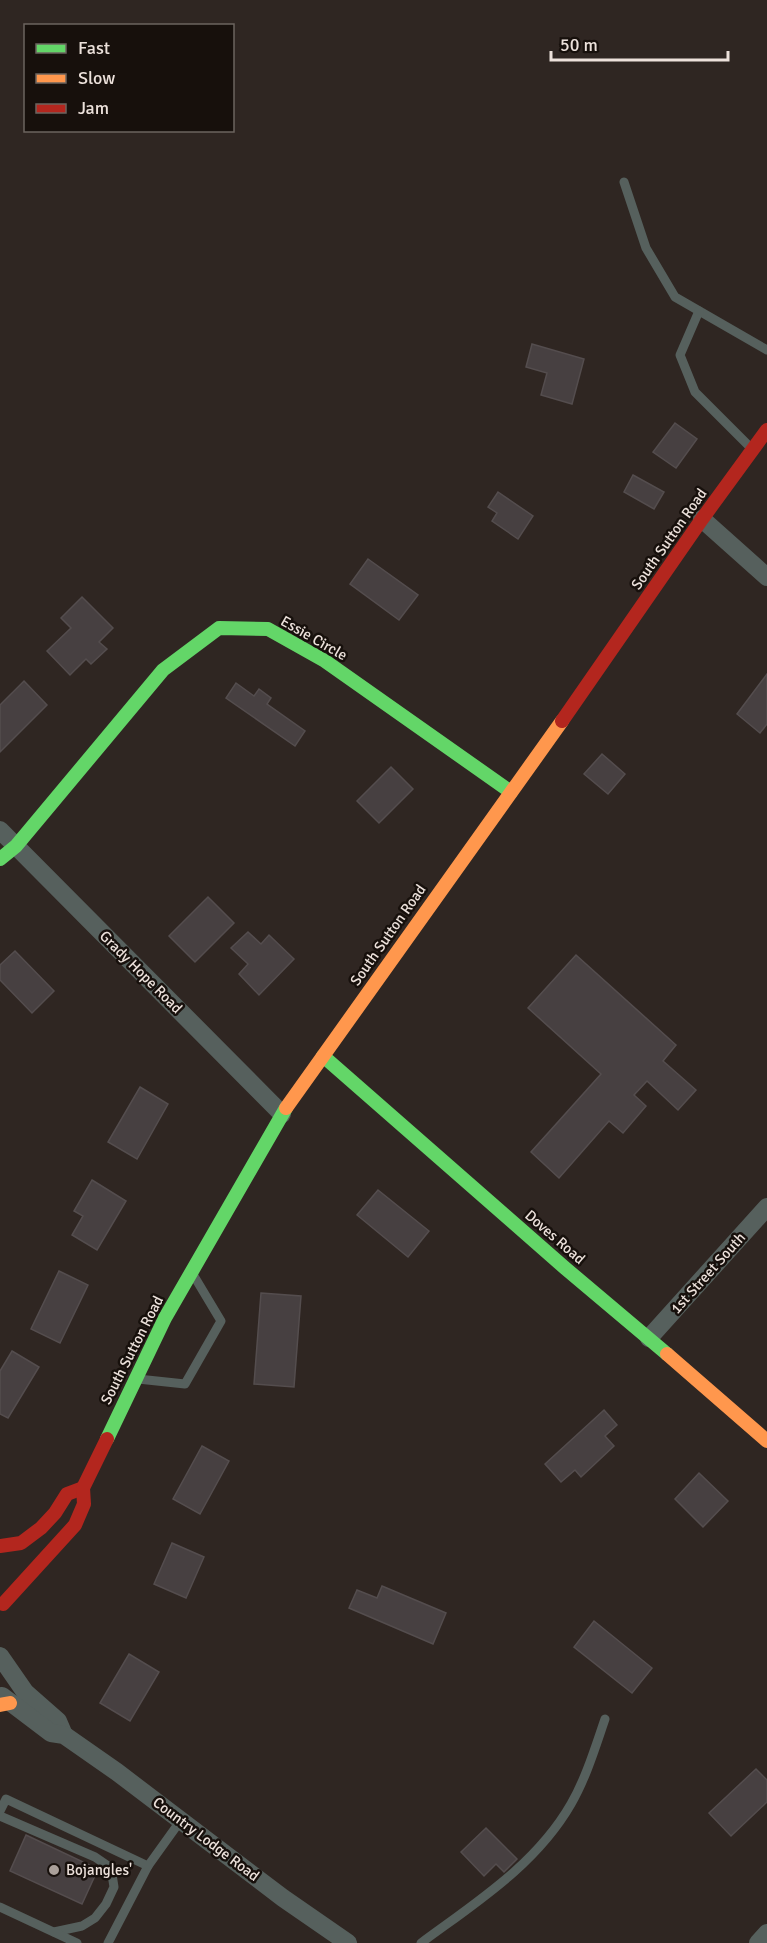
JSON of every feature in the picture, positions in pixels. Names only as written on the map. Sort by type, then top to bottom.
[{"type":"main road","name":"South Sutton Road","points":[[0,1586],[3,1609],[75,1525],[84,1504],[83,1488],[165,1318],[282,1114],[767,430]]},
{"type":"main road","name":"Essie Circle","points":[[0,859],[16,846],[163,670],[219,628],[268,629],[325,661],[511,792]]},
{"type":"main road","name":"Doves Road","points":[[323,1056],[767,1441]]},
{"type":"main road","name":"South Sutton Road","points":[[0,1546],[21,1543],[41,1528],[55,1513],[67,1494],[83,1488]]},
{"type":"street","points":[[702,519],[767,577]]},
{"type":"street","name":"Grady Hope Road","points":[[0,830],[282,1114]]},
{"type":"street","name":"1st Street South","points":[[649,1338],[767,1207]]},
{"type":"street","name":"Country Lodge Road","points":[[0,1656],[25,1692],[58,1721],[64,1735]]},
{"type":"street","name":"Country Lodge Road","points":[[3,1701],[51,1733],[64,1735],[117,1772],[283,1898],[348,1943]]},
{"type":"street","points":[[758,1943],[767,1933]]},
{"type":"lane","points":[[624,182],[646,248],[675,297],[767,350]]},
{"type":"lane","points":[[699,311],[680,356],[695,392],[752,449]]},
{"type":"lane","points":[[135,1379],[185,1384],[221,1321],[192,1272]]},
{"type":"lane","points":[[421,1943],[495,1888],[533,1854],[571,1804],[591,1760],[605,1719]]},
{"type":"lane","points":[[0,1811],[6,1799],[148,1866]]},
{"type":"lane","points":[[0,1816],[95,1857],[111,1868],[114,1887],[106,1904],[94,1918],[82,1926],[54,1932]]},
{"type":"lane","points":[[108,1943],[148,1866],[181,1820]]},
{"type":"lane","points":[[0,1907],[77,1943]]},
{"type":"building","points":[[532,344],[584,359],[572,404],[541,395],[547,373],[526,367]]},
{"type":"building","points":[[675,423],[697,439],[676,468],[653,452]]},
{"type":"building","points":[[633,475],[664,492],[654,509],[624,492]]},
{"type":"building","points":[[498,492],[533,516],[518,539],[492,521],[497,513],[488,507]]},
{"type":"building","points":[[368,559],[418,595],[399,620],[350,584]]},
{"type":"building","points":[[82,597],[113,628],[99,642],[107,649],[91,664],[86,659],[70,675],[47,651],[71,628],[61,618]]},
{"type":"building","points":[[767,674],[767,724],[760,733],[737,714]]},
{"type":"building","points":[[24,681],[47,705],[0,752],[0,705]]},
{"type":"building","points":[[236,683],[254,696],[259,689],[271,698],[267,704],[305,731],[295,746],[226,698]]},
{"type":"building","points":[[602,754],[625,774],[608,794],[584,774]]},
{"type":"building","points":[[391,767],[413,789],[379,823],[357,801]]},
{"type":"building","points":[[208,897],[234,923],[195,962],[169,936]]},
{"type":"building","points":[[248,932],[261,944],[269,935],[294,959],[259,995],[239,974],[248,964],[231,948]]},
{"type":"building","points":[[15,951],[54,991],[32,1013],[0,980],[0,965]]},
{"type":"building","points":[[576,955],[676,1045],[663,1061],[696,1090],[678,1110],[647,1081],[634,1095],[646,1106],[623,1133],[609,1121],[559,1178],[531,1152],[601,1074],[528,1008]]},
{"type":"building","points":[[140,1087],[168,1104],[137,1159],[108,1142]]},
{"type":"building","points":[[92,1180],[126,1201],[97,1250],[72,1235],[83,1216],[74,1211]]},
{"type":"building","points":[[378,1190],[429,1231],[408,1257],[357,1215]]},
{"type":"building","points":[[59,1271],[88,1285],[60,1343],[31,1329]]},
{"type":"building","points":[[261,1293],[301,1296],[294,1387],[254,1384]]},
{"type":"building","points":[[12,1351],[39,1367],[8,1418],[0,1414],[0,1371]]},
{"type":"building","points":[[604,1410],[617,1425],[605,1436],[614,1446],[581,1477],[575,1470],[561,1482],[545,1464]]},
{"type":"building","points":[[202,1446],[229,1461],[200,1514],[173,1499]]},
{"type":"building","points":[[699,1473],[728,1501],[703,1527],[675,1499]]},
{"type":"building","points":[[172,1543],[204,1557],[186,1598],[154,1584]]},
{"type":"building","points":[[382,1586],[446,1613],[433,1644],[349,1608],[357,1590],[377,1598]]},
{"type":"building","points":[[594,1621],[652,1668],[632,1693],[574,1647]]},
{"type":"building","points":[[129,1654],[159,1672],[130,1721],[100,1703]]},
{"type":"building","points":[[756,1769],[767,1780],[767,1802],[731,1836],[709,1813]]},
{"type":"building","points":[[486,1828],[517,1859],[504,1872],[496,1864],[484,1876],[461,1852]]},
{"type":"building","name":"Bojangles'","points":[[26,1835],[98,1869],[82,1904],[10,1871]]},
{"type":"traffic: fast","points":[[0,859],[16,846],[163,670],[219,628],[268,629],[325,661],[511,792]]},
{"type":"traffic: fast","points":[[323,1056],[667,1354]]},
{"type":"traffic: fast","points":[[107,1439],[165,1318],[286,1108]]},
{"type":"traffic: slow","points":[[286,1108],[562,721]]},
{"type":"traffic: slow","points":[[667,1354],[767,1441]]},
{"type":"traffic: slow","points":[[0,1705],[10,1703]]},
{"type":"traffic: jam","points":[[562,721],[702,519],[767,430]]},
{"type":"traffic: jam","points":[[3,1604],[75,1525],[84,1504],[83,1488],[107,1439]]},
{"type":"traffic: jam","points":[[0,1546],[21,1543],[41,1528],[55,1513],[67,1494],[83,1488]]},
{"type":"place","name":"Bojangles'","points":[[54,1870]]}]
